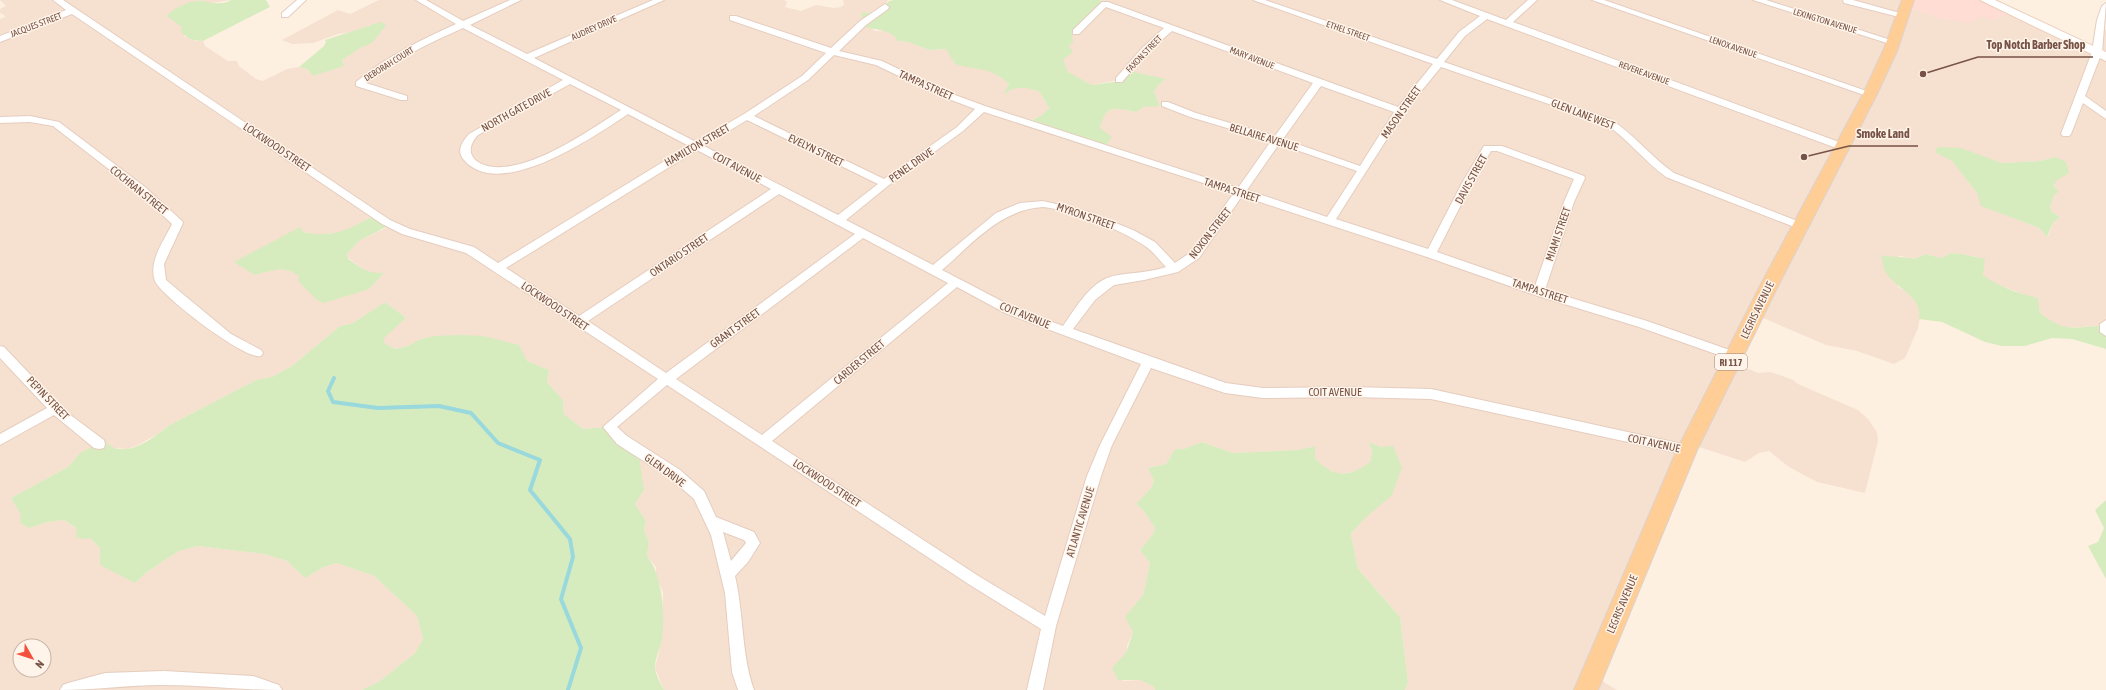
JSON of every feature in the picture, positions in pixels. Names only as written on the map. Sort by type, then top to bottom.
[{"type":"main road","name":"LEGRIS AVENUE","points":[[1586,690],[1687,450],[1870,94],[1893,42],[1908,0]]},
{"type":"main road","points":[[1986,0],[2101,54]]},
{"type":"street","name":"LOCKWOOD STREET","points":[[57,0],[396,228],[401,231],[452,242],[498,268],[578,322],[668,378],[975,581],[1049,626]]},
{"type":"street","points":[[285,15],[296,3],[302,0]]},
{"type":"street","name":"COIT AVENUE","points":[[420,0],[462,24],[528,57],[934,270],[955,283],[1009,310],[1148,362],[1225,388],[1263,393],[1351,392],[1431,394],[1687,450]]},
{"type":"street","points":[[462,24],[517,0]]},
{"type":"street","name":"AUDREY DRIVE","points":[[528,57],[660,0]]},
{"type":"street","name":"ETHEL STREET","points":[[1256,0],[1439,62]]},
{"type":"street","name":"REVERE AVENUE","points":[[1444,0],[1843,147]]},
{"type":"street","points":[[1507,23],[1533,0]]},
{"type":"street","name":"LENOX AVENUE","points":[[1596,0],[1870,94]]},
{"type":"street","name":"LEXINGTON AVENUE","points":[[1757,0],[1893,42]]},
{"type":"street","points":[[1847,1],[1903,15]]},
{"type":"street","name":"MARY AVENUE","points":[[1076,32],[1105,4],[1318,83],[1400,111]]},
{"type":"street","points":[[2066,134],[2072,122],[2080,97],[2101,54],[2106,6]]},
{"type":"street","name":"HAMILTON STREET","points":[[498,268],[696,145],[748,116],[805,78],[863,23],[885,7]]},
{"type":"street","name":"JACQUES STREET","points":[[0,39],[72,11]]},
{"type":"street","name":"MASON STREET","points":[[1330,221],[1400,111],[1462,34],[1487,15]]},
{"type":"street","name":"TAMPA STREET","points":[[733,18],[833,52],[879,63],[941,94],[982,108],[1431,254],[1539,292],[1643,324],[1734,356]]},
{"type":"street","name":"DEBORAH COURT","points":[[404,98],[359,84],[373,72],[425,42],[462,24]]},
{"type":"street","name":"FAXON STREET","points":[[1119,80],[1145,50],[1170,28]]},
{"type":"street","name":"GLEN LANE WEST","points":[[1439,62],[1607,121],[1618,127],[1658,168],[1670,175],[1801,226]]},
{"type":"street","name":"NORTH GATE DRIVE","points":[[570,80],[475,133],[465,147],[465,154],[468,160],[486,170],[517,169],[548,157],[627,110]]},
{"type":"street","name":"NOXON STREET","points":[[1065,330],[1095,292],[1104,285],[1111,281],[1161,273],[1174,269],[1195,255],[1318,83]]},
{"type":"street","points":[[2080,97],[2106,116]]},
{"type":"street","name":"BELLAIRE AVENUE","points":[[1164,104],[1193,115],[1277,140],[1363,170]]},
{"type":"street","name":"PENEL DRIVE","points":[[839,220],[960,129],[982,108]]},
{"type":"street","name":"EVELYN STREET","points":[[748,116],[885,184]]},
{"type":"street","name":"COCHRAN STREET","points":[[0,120],[30,120],[56,124],[141,189],[178,223],[158,264],[161,281],[172,292],[227,337],[257,353]]},
{"type":"street","name":"DAVIS STREET","points":[[1431,254],[1466,183],[1488,148],[1498,148],[1580,178]]},
{"type":"street","name":"MIAMI STREET","points":[[1539,292],[1567,209],[1580,178]]},
{"type":"street","name":"ONTARIO STREET","points":[[578,322],[779,189]]},
{"type":"street","name":"MYRON STREET","points":[[934,270],[1000,215],[1018,207],[1044,203],[1070,210],[1135,235],[1152,246],[1174,269]]},
{"type":"street","name":"GRANT STREET","points":[[609,427],[668,378],[863,233]]},
{"type":"street","name":"CARDER STREET","points":[[764,441],[873,348],[955,283]]},
{"type":"street","points":[[2106,324],[2106,332]]},
{"type":"street","name":"PEPIN STREET","points":[[0,350],[55,409],[99,444]]},
{"type":"street","name":"ATLANTIC AVENUE","points":[[1036,690],[1049,626],[1094,476],[1106,445],[1148,362]]},
{"type":"street","points":[[0,440],[55,409]]},
{"type":"street","name":"GLEN DRIVE","points":[[609,427],[622,440],[675,474],[699,495],[718,535],[732,593],[740,672],[746,690]]},
{"type":"street","points":[[711,521],[749,536],[753,543],[743,558],[727,575]]},
{"type":"street","points":[[68,690],[105,680],[164,678],[253,683],[274,690]]},
{"type":"shaded area","points":[[0,0],[231,0],[211,3],[196,1],[192,3],[184,28],[184,36],[195,41],[203,41],[205,46],[228,61],[237,61],[239,66],[256,79],[263,81],[287,69],[299,67],[307,69],[313,76],[343,66],[342,60],[362,47],[370,25],[357,31],[338,34],[313,43],[292,44],[282,40],[338,10],[350,14],[379,0],[784,0],[787,2],[785,7],[801,11],[816,5],[834,8],[841,7],[844,5],[843,0],[888,0],[885,7],[877,11],[864,13],[864,22],[875,31],[886,31],[896,36],[898,41],[908,42],[929,50],[947,49],[955,64],[984,68],[998,75],[1009,84],[1004,94],[1016,87],[1028,88],[1040,92],[1049,108],[1042,115],[1027,122],[1100,128],[1105,112],[1117,108],[1136,112],[1143,106],[1160,106],[1154,92],[1159,84],[1166,79],[1119,80],[1092,85],[1068,73],[1062,60],[1072,35],[1103,4],[1100,0],[1906,0],[1907,7],[1945,20],[1949,19],[1971,23],[1974,19],[1984,15],[2011,12],[2091,48],[2097,28],[2106,30],[2106,334],[2097,326],[2066,328],[2053,323],[2040,313],[2038,298],[2028,296],[1992,282],[1983,275],[1978,257],[1951,253],[1942,258],[1925,254],[1915,259],[1901,256],[1893,258],[1898,287],[1906,291],[1914,299],[1921,311],[1918,328],[1905,358],[1894,364],[1857,351],[1826,345],[1756,315],[1733,362],[1758,373],[1771,372],[1793,380],[1798,384],[1858,410],[1868,419],[1877,432],[1878,441],[1865,493],[1817,482],[1789,467],[1769,451],[1759,453],[1745,462],[1693,445],[1595,677],[1617,690],[1405,690],[1408,682],[1400,617],[1358,569],[1351,534],[1363,520],[1381,447],[1369,442],[1372,451],[1370,462],[1358,471],[1340,474],[1326,469],[1315,458],[1315,446],[1298,450],[1233,453],[1202,442],[1184,449],[1175,449],[1166,464],[1148,468],[1154,479],[1151,488],[1136,504],[1143,510],[1155,528],[1153,534],[1140,550],[1150,563],[1143,595],[1126,617],[1133,632],[1127,646],[1123,681],[1140,680],[1154,687],[1155,690],[664,690],[655,668],[662,640],[663,592],[656,576],[656,567],[647,556],[649,541],[644,530],[646,521],[635,504],[644,490],[606,427],[583,429],[564,414],[563,400],[547,382],[549,370],[527,361],[483,336],[434,336],[421,339],[408,346],[395,349],[384,343],[383,338],[406,318],[385,302],[353,323],[340,326],[292,366],[272,377],[256,380],[168,426],[158,434],[136,446],[127,449],[114,448],[80,453],[68,467],[11,498],[29,528],[48,522],[64,520],[91,539],[135,583],[147,572],[179,551],[198,546],[264,554],[287,561],[305,578],[324,567],[337,563],[374,576],[417,616],[423,639],[415,653],[380,681],[362,690],[0,690],[0,19],[5,17],[0,13],[0,9],[6,6]],"holes":[[[2055,157],[2055,194],[2050,206],[2052,212],[2060,217],[2053,223],[2048,237],[2039,228],[1982,206],[1977,193],[1952,161],[1991,159],[2002,163],[2040,161]],[[374,216],[390,226],[359,241],[347,254],[348,258],[367,272],[373,274],[384,273],[369,289],[299,277],[295,272],[287,269],[270,270],[255,275],[303,232],[320,235],[345,231]]]},
{"type":"shaded area","points":[[1906,0],[1986,0],[2011,12],[1993,20],[1984,16],[1974,19],[1971,23],[1966,23],[1949,19],[1945,20],[1907,7]]},
{"type":"green space","points":[[231,0],[266,0],[270,7],[203,41],[193,40],[187,37],[180,30],[183,28],[167,16],[177,8],[194,1],[223,3]]},
{"type":"green space","points":[[1100,0],[1103,4],[1072,35],[1073,42],[1069,46],[1073,52],[1063,60],[1068,72],[1092,85],[1114,82],[1129,71],[1166,79],[1159,84],[1154,92],[1160,106],[1143,107],[1136,112],[1122,109],[1112,109],[1108,111],[1102,120],[1100,128],[1112,137],[1104,148],[1026,123],[1042,115],[1049,108],[1040,92],[1030,89],[1016,88],[1003,95],[1009,84],[1002,78],[996,74],[984,70],[955,64],[946,49],[929,50],[908,42],[898,41],[891,34],[882,30],[861,26],[864,22],[861,13],[877,10],[884,7],[889,1]]},
{"type":"green space","points":[[381,22],[386,25],[372,43],[362,47],[342,60],[344,66],[313,76],[307,69],[299,67],[324,46],[326,42],[325,40]]},
{"type":"green space","points":[[1939,147],[1961,148],[2002,163],[2040,161],[2055,157],[2066,162],[2069,173],[2056,181],[2054,186],[2059,192],[2055,194],[2050,206],[2052,212],[2060,217],[2053,223],[2047,237],[2039,228],[1981,206],[1977,193],[1952,161],[1935,152]]},
{"type":"green space","points":[[374,216],[390,225],[359,241],[347,254],[348,259],[365,270],[384,273],[369,289],[324,303],[317,300],[298,281],[299,277],[295,273],[278,270],[255,275],[234,262],[300,227],[303,232],[314,234],[340,232]]},
{"type":"green space","points":[[1951,253],[1985,259],[1983,275],[1995,283],[2009,289],[2038,298],[2040,313],[2061,326],[2073,328],[2098,326],[2106,334],[2106,349],[2072,339],[2052,338],[2025,346],[2002,346],[1985,342],[1942,322],[1919,319],[1917,304],[1908,293],[1890,279],[1884,269],[1881,255],[1915,259],[1925,254],[1942,258]]},
{"type":"green space","points":[[385,302],[406,318],[384,338],[384,343],[395,349],[408,346],[421,339],[434,336],[461,335],[483,336],[519,345],[527,361],[549,370],[547,382],[563,400],[564,414],[583,429],[606,427],[639,456],[644,490],[635,504],[646,521],[644,530],[649,541],[647,556],[657,574],[662,596],[663,630],[655,670],[664,690],[362,690],[380,681],[415,653],[423,639],[417,616],[374,576],[337,563],[324,567],[305,578],[287,561],[264,554],[198,546],[179,551],[147,572],[135,583],[100,565],[100,548],[91,539],[77,538],[76,528],[64,520],[48,522],[29,528],[20,523],[21,515],[11,498],[68,467],[80,453],[104,441],[111,446],[122,449],[136,447],[157,435],[168,426],[256,380],[272,377],[292,366],[340,326],[353,323]]},
{"type":"green space","points":[[1202,442],[1233,453],[1298,450],[1315,446],[1315,458],[1322,465],[1341,474],[1355,471],[1370,462],[1372,451],[1369,442],[1381,447],[1393,446],[1402,467],[1392,495],[1363,520],[1351,534],[1358,569],[1400,617],[1408,682],[1405,690],[1155,690],[1154,687],[1140,680],[1118,680],[1112,668],[1126,653],[1133,632],[1125,617],[1143,595],[1150,563],[1140,550],[1153,534],[1155,528],[1143,510],[1136,504],[1151,488],[1154,480],[1148,468],[1166,464],[1175,449],[1184,449]]},
{"type":"green space","points":[[2106,500],[2106,579],[2088,546],[2098,542],[2104,528],[2095,510]]},
{"type":"waterway","points":[[334,378],[328,391],[333,402],[378,408],[439,406],[471,413],[498,443],[540,460],[530,490],[570,539],[573,557],[561,599],[581,648],[568,690]]},
{"type":"place","name":"Top Notch Barber Shop","points":[[1923,74]]},
{"type":"place","name":"Smoke Land","points":[[1804,157]]}]
